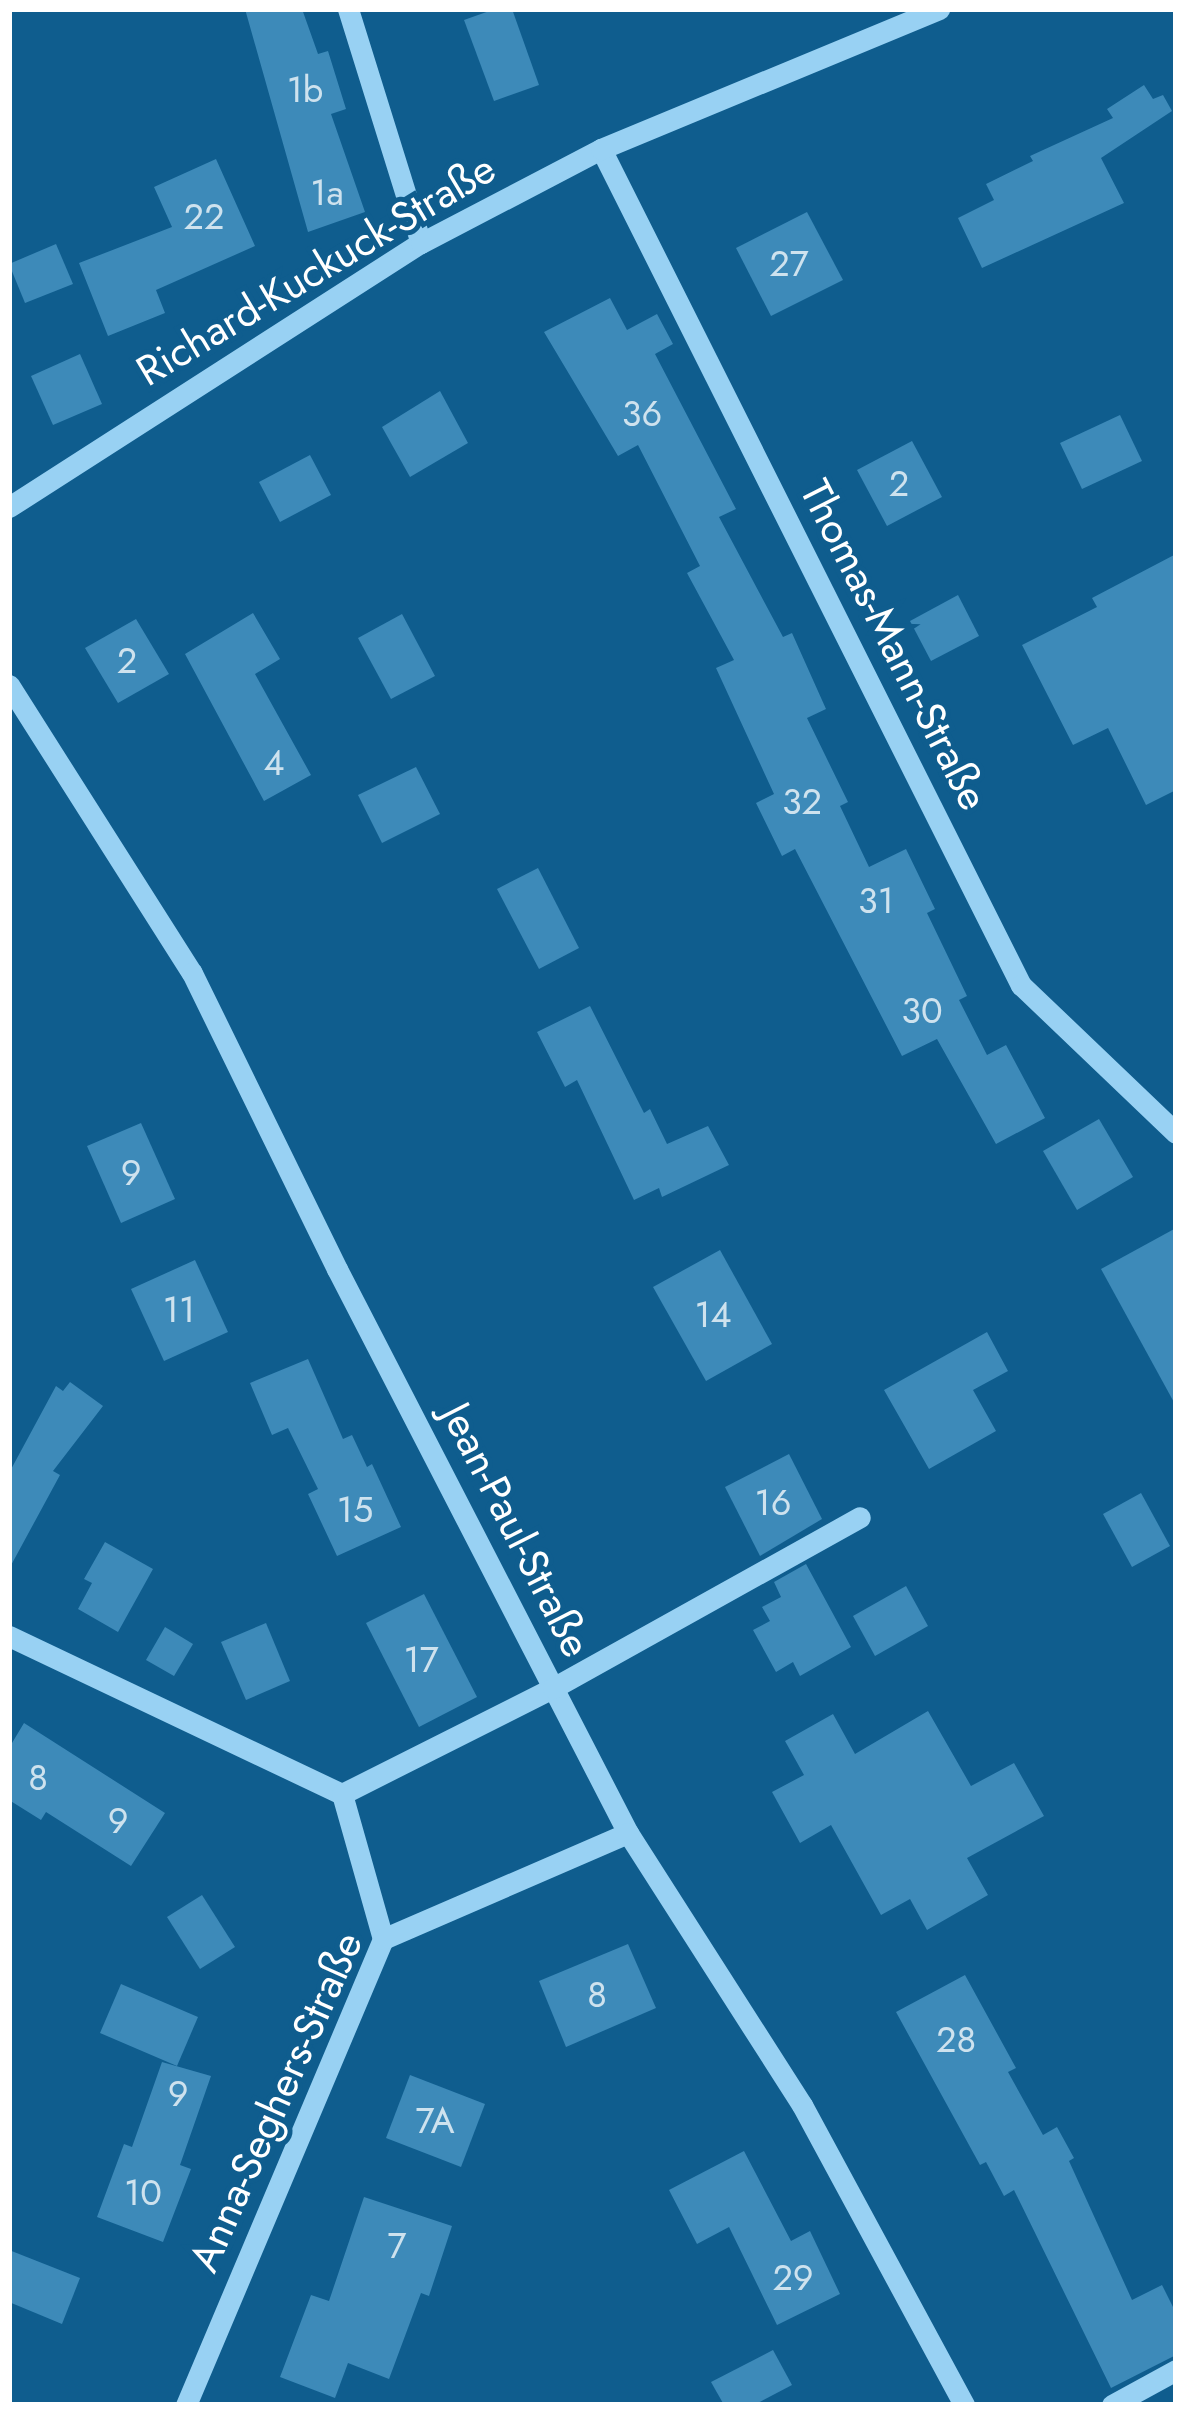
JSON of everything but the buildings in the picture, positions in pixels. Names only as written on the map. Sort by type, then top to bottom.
[{"type":"street","points":[[348,9],[421,243]]},
{"type":"street","name":"Richard-Kuckuck-Straße","points":[[9,507],[421,243],[601,149],[939,9]]},
{"type":"street","name":"Thomas-Mann-Straße","points":[[601,149],[1022,985],[1176,1133]]},
{"type":"street","name":"Jean-Paul-Straße","points":[[9,686],[192,974],[337,1269],[628,1833],[802,2105],[964,2405]]},
{"type":"street","points":[[342,1794],[554,1688],[860,1517]]},
{"type":"street","points":[[9,1636],[342,1794],[383,1939]]},
{"type":"street","name":"Anna-Seghers-Straße","points":[[186,2405],[383,1939],[628,1833]]},
{"type":"street","points":[[1112,2405],[1176,2370]]}]
